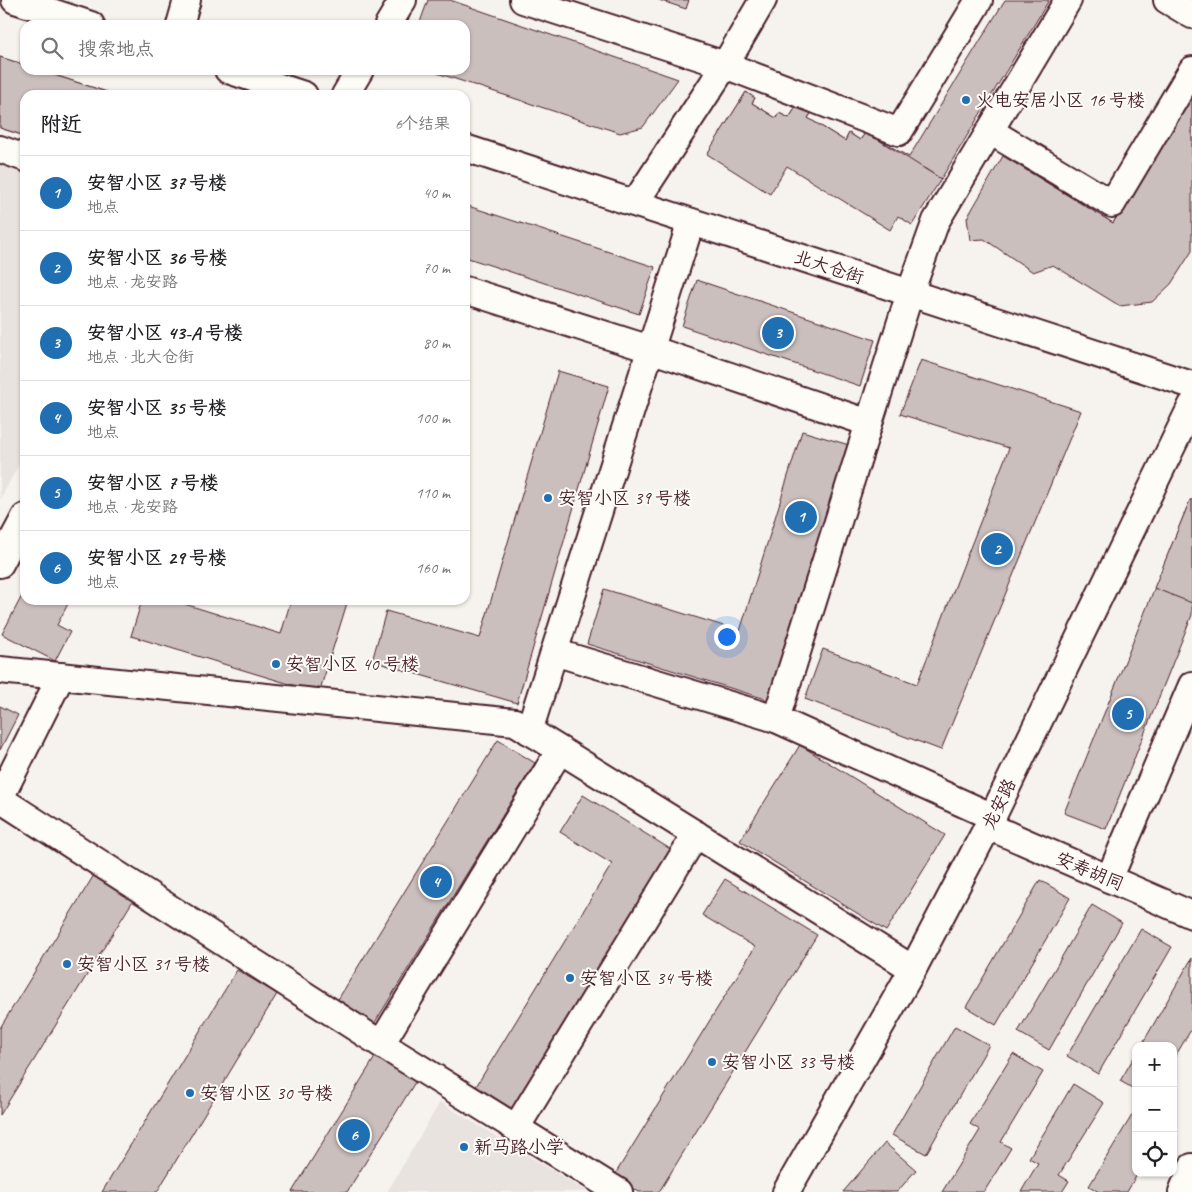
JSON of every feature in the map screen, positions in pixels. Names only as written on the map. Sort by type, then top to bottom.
[{"type":"street","points":[[15,0],[76,20]]},
{"type":"street","points":[[181,20],[187,0]]},
{"type":"street","points":[[391,20],[403,0]]},
{"type":"street","points":[[522,0],[725,65],[898,132],[980,0]]},
{"type":"street","points":[[635,203],[725,65],[763,0]]},
{"type":"street","points":[[776,719],[910,293],[936,221],[1068,0]]},
{"type":"street","points":[[1167,0],[1192,15]]},
{"type":"street","points":[[990,131],[1112,204],[1192,70]]},
{"type":"street","points":[[235,75],[252,87],[272,90]]},
{"type":"street","points":[[348,90],[357,75]]},
{"type":"street","points":[[0,149],[20,156]]},
{"type":"street","name":"北大仓街","points":[[470,150],[1192,385]]},
{"type":"street","points":[[529,731],[691,222]]},
{"type":"street","points":[[470,292],[650,349],[869,423]]},
{"type":"street","name":"龙安路","points":[[786,1192],[913,969],[991,822],[1192,405]]},
{"type":"street","points":[[0,564],[20,526]]},
{"type":"street","name":"安寿胡同","points":[[554,652],[776,719],[1110,879],[1192,915]]},
{"type":"street","points":[[0,670],[515,722],[913,969]]},
{"type":"street","points":[[61,676],[0,798],[381,1044],[619,1192]]},
{"type":"street","points":[[1110,879],[1192,684]]},
{"type":"street","points":[[381,1044],[560,750]]},
{"type":"street","points":[[516,1128],[696,834]]},
{"type":"street","points":[[1182,1192],[1192,1168]]},
{"type":"shaded area","points":[[0,163],[20,169],[20,462],[0,500]]},
{"type":"shaded area","name":"新马路小学","points":[[440,1102],[588,1192],[387,1192]]},
{"type":"building","points":[[428,0],[450,0],[678,79],[643,127],[620,133],[443,75],[470,75],[470,20],[421,20]]},
{"type":"building","points":[[659,0],[689,0],[686,9]]},
{"type":"building","name":"火电安居小区 16 号楼","points":[[1005,0],[1049,0],[941,179],[924,168],[903,202],[888,193],[880,205],[865,196],[870,188],[856,180],[860,175],[849,168],[841,182],[778,143],[761,171],[715,142],[746,92],[755,98],[752,103],[776,118],[779,113],[789,118],[798,104],[812,112],[808,118],[845,141],[849,133],[860,140],[866,132],[909,157]]},
{"type":"building","points":[[0,57],[20,63],[20,75],[54,75],[101,90],[20,90],[20,134],[0,128]]},
{"type":"building","points":[[0,57],[20,63],[20,75],[54,75],[101,90],[20,90],[20,134],[0,128]]},
{"type":"building","points":[[746,92],[755,98],[752,103],[776,118],[779,113],[789,118],[798,104],[812,112],[808,118],[845,141],[849,133],[860,140],[866,132],[941,179],[912,225],[898,216],[890,230],[787,166],[770,194],[707,154]]},
{"type":"building","points":[[1192,94],[1192,175],[1151,242],[1127,228],[1102,267],[1016,215],[1039,177],[1113,223]]},
{"type":"building","points":[[1192,94],[1192,251],[1171,284],[1152,302],[1120,306],[1053,265],[1033,272],[984,239],[970,240],[967,218],[1003,156],[1113,223]]},
{"type":"building","points":[[470,207],[655,267],[639,314],[470,259]]},
{"type":"building","points":[[697,280],[875,340],[860,386],[682,326]]},
{"type":"building","points":[[921,360],[1081,411],[941,750],[805,699],[823,649],[917,684],[1009,448],[900,414]]},
{"type":"building","name":"安智小区 39 号楼","points":[[558,371],[609,386],[517,703],[372,661],[386,611],[480,638]]},
{"type":"building","points":[[802,431],[849,445],[769,700],[587,644],[604,589],[740,631]]},
{"type":"building","points":[[1190,500],[1192,500],[1192,615],[1106,829],[1064,813]]},
{"type":"building","points":[[1190,500],[1192,500],[1192,603],[1154,588]]},
{"type":"building","points":[[20,600],[20,605],[67,605],[57,625],[70,632],[55,661],[2,634]]},
{"type":"building","name":"安智小区 40 号楼","points":[[140,605],[188,605],[281,634],[290,605],[346,605],[319,693],[131,636]]},
{"type":"building","points":[[0,706],[18,715],[0,750]]},
{"type":"building","points":[[498,740],[535,763],[374,1024],[337,1001]]},
{"type":"building","points":[[800,745],[945,835],[886,931],[740,841]]},
{"type":"building","name":"安智小区 34 号楼","points":[[583,795],[675,852],[512,1117],[472,1093],[612,864],[560,832]]},
{"type":"building","name":"安智小区 31 号楼","points":[[94,875],[134,899],[0,1115],[0,1028]]},
{"type":"building","name":"安智小区 33 号楼","points":[[725,879],[817,935],[659,1192],[639,1192],[614,1176],[755,947],[702,915]]},
{"type":"building","points":[[1040,880],[1070,898],[996,1025],[966,1007]]},
{"type":"building","points":[[1092,905],[1122,923],[1049,1050],[1018,1032]]},
{"type":"building","points":[[1141,929],[1172,947],[1098,1074],[1067,1056]]},
{"type":"building","points":[[1192,958],[1192,1028],[1177,1053],[1177,1042],[1143,1042]]},
{"type":"building","name":"安智小区 30 号楼","points":[[237,970],[277,994],[157,1192],[102,1192]]},
{"type":"building","points":[[955,1026],[989,1045],[926,1154],[892,1135]]},
{"type":"building","points":[[377,1054],[417,1079],[347,1192],[292,1192]]},
{"type":"building","points":[[1013,1054],[1043,1072],[1001,1142],[1011,1148],[984,1192],[942,1192],[980,1130],[970,1124]]},
{"type":"building","points":[[1132,1061],[1132,1088],[1120,1081]]},
{"type":"building","points":[[1073,1084],[1104,1103],[1059,1175],[1069,1181],[1062,1192],[1021,1192],[1038,1163],[1029,1158]]},
{"type":"building","points":[[1132,1115],[1132,1177],[1136,1177],[1127,1192],[1099,1192],[1089,1186]]},
{"type":"building","points":[[885,1143],[916,1170],[897,1192],[843,1192]]},
{"type":"place","name":"火电安居小区 16 号楼","points":[[966,100]]},
{"type":"place","name":"安智小区 43-A 号楼","points":[[778,333]]},
{"type":"place","name":"安智小区 39 号楼","points":[[548,498]]},
{"type":"place","name":"安智小区 37 号楼","points":[[801,517]]},
{"type":"place","name":"安智小区 36 号楼","points":[[997,549]]},
{"type":"place","name":"安智小区 40 号楼","points":[[276,664]]},
{"type":"place","name":"安智小区 7 号楼","points":[[1128,714]]},
{"type":"place","name":"安智小区 35 号楼","points":[[436,882]]},
{"type":"place","name":"安智小区 31 号楼","points":[[67,964]]},
{"type":"place","name":"安智小区 34 号楼","points":[[570,978]]},
{"type":"place","name":"安智小区 33 号楼","points":[[712,1062]]},
{"type":"place","name":"安智小区 30 号楼","points":[[190,1093]]},
{"type":"place","name":"安智小区 29 号楼","points":[[354,1135]]},
{"type":"place","name":"新马路小学","points":[[464,1147]]}]
